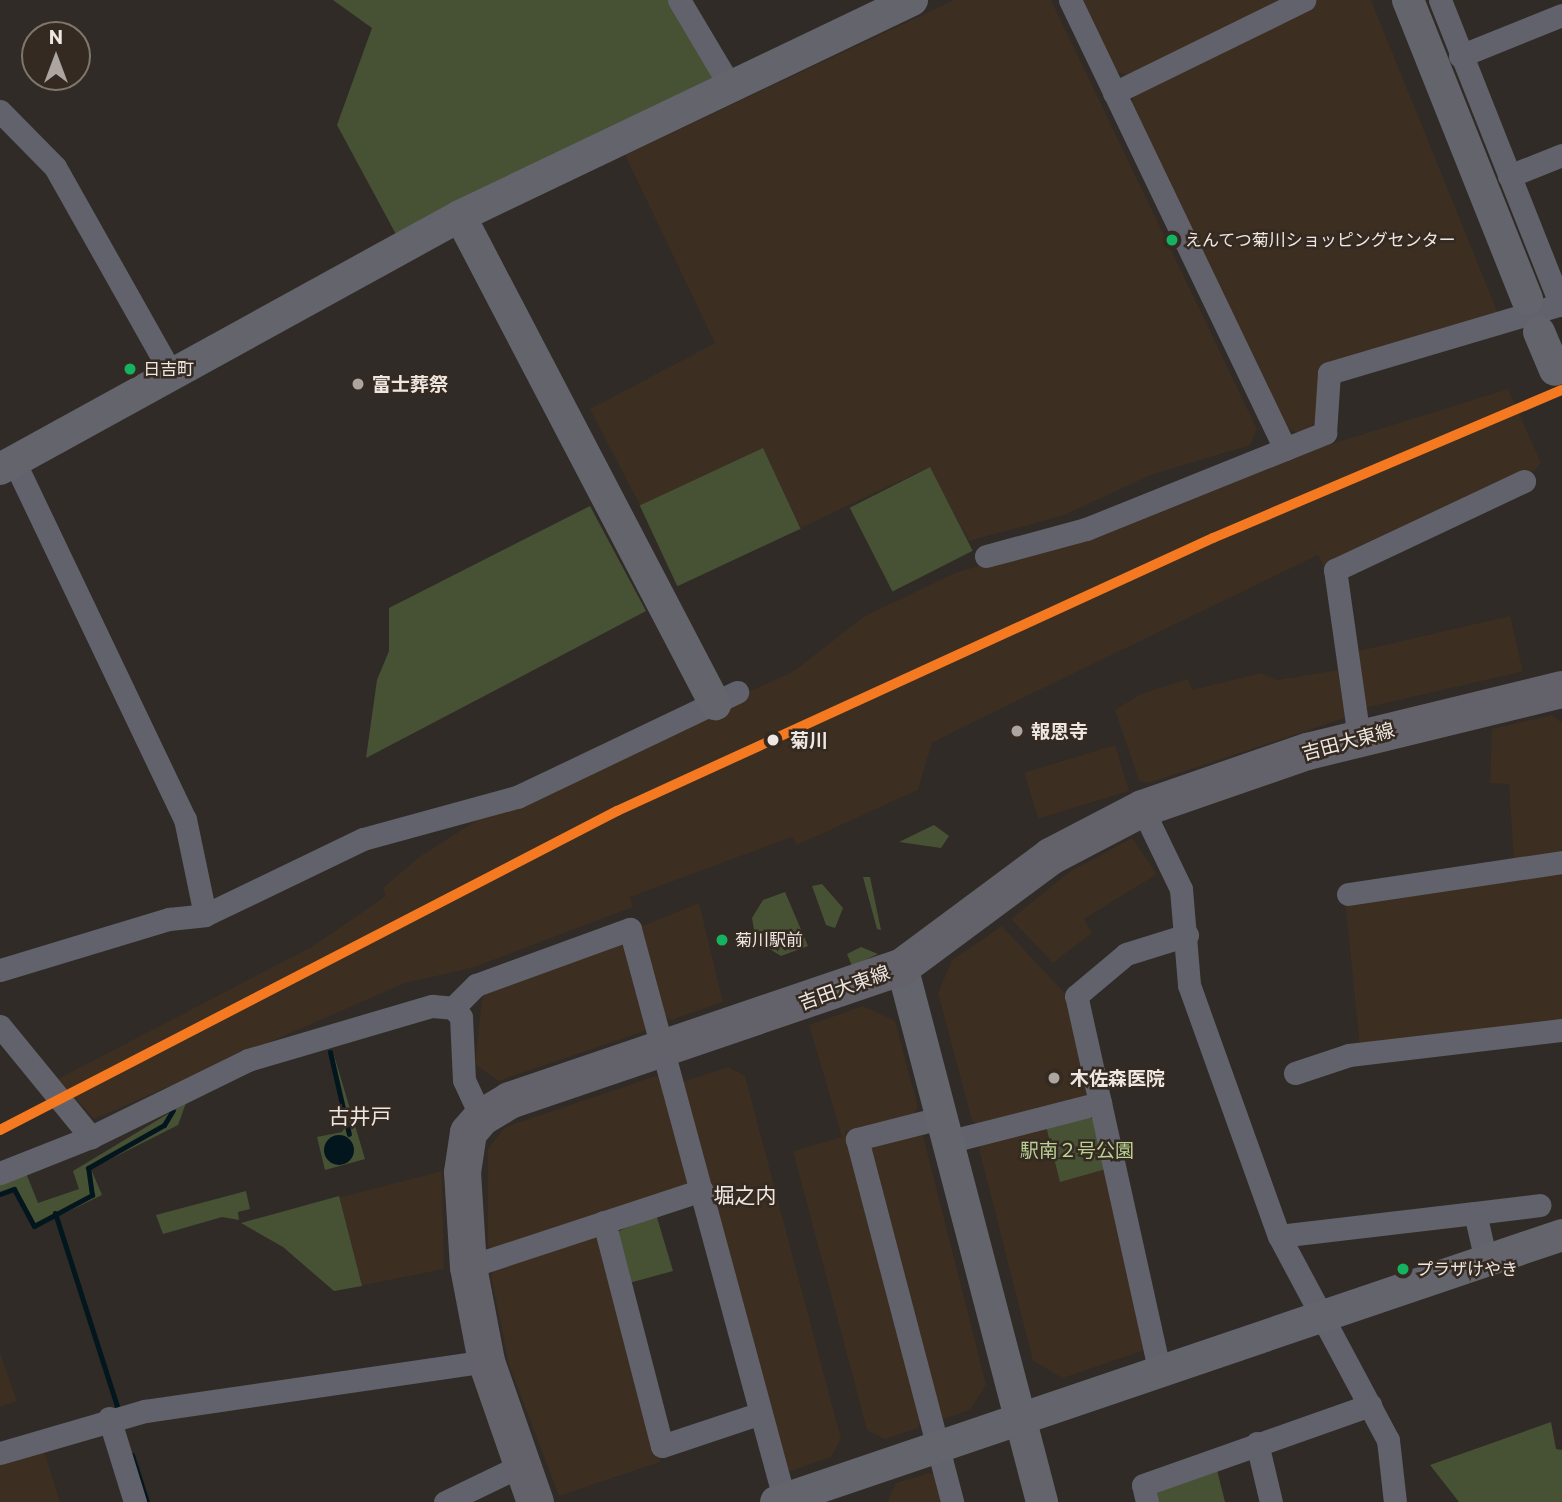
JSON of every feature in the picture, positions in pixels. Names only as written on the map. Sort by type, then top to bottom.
[{"type":"main road","name":"吉田大東線","points":[[481,1117],[509,1100],[902,966],[1050,856],[1142,808],[1359,738],[1562,688]]},
{"type":"main road","points":[[481,1117],[468,1132],[462,1172],[468,1267],[486,1362],[520,1466],[535,1502]]},
{"type":"street","points":[[679,0],[730,86]]},
{"type":"street","points":[[205,915],[185,819],[6,464],[170,371],[460,216],[912,0]]},
{"type":"street","points":[[1070,0],[1285,449]]},
{"type":"street","points":[[1114,93],[1304,0]]},
{"type":"street","points":[[1408,0],[1527,299]]},
{"type":"street","points":[[986,556],[1086,529],[1325,433],[1329,373],[1561,305],[1554,266],[1509,176],[1440,0]]},
{"type":"street","points":[[1460,56],[1562,15]]},
{"type":"street","points":[[0,111],[55,167],[170,371]]},
{"type":"street","points":[[1509,176],[1562,155]]},
{"type":"street","points":[[0,970],[169,919],[205,915],[363,839],[517,797],[726,698],[460,216]]},
{"type":"street","points":[[1539,332],[1555,370]]},
{"type":"street","points":[[1359,738],[1335,570],[1524,481]]},
{"type":"street","points":[[1142,808],[1181,890],[1189,985],[1279,1236],[1317,1315],[1370,1405],[1392,1453],[1395,1502]]},
{"type":"street","points":[[1348,894],[1562,862]]},
{"type":"street","points":[[0,1173],[91,1137],[248,1060],[425,1007],[453,1008],[476,985],[630,929],[702,1190],[782,1501],[1317,1315],[1562,1235]]},
{"type":"street","points":[[1159,1369],[1076,996],[1126,954],[1186,935]]},
{"type":"street","points":[[902,966],[948,1129],[1042,1502]]},
{"type":"street","points":[[453,1008],[464,1029],[464,1080],[481,1117]]},
{"type":"street","points":[[0,1026],[91,1137]]},
{"type":"street","points":[[1295,1073],[1349,1055],[1562,1030]]},
{"type":"street","points":[[952,1502],[857,1139],[948,1129],[1100,1103]]},
{"type":"street","points":[[468,1267],[702,1190]]},
{"type":"street","points":[[1279,1236],[1540,1205]]},
{"type":"street","points":[[1475,1213],[1486,1261]]},
{"type":"street","points":[[604,1222],[662,1446],[761,1413]]},
{"type":"street","points":[[0,1453],[116,1416],[486,1362]]},
{"type":"street","points":[[1147,1502],[1143,1485],[1370,1405]]},
{"type":"street","points":[[116,1416],[135,1502]]},
{"type":"street","points":[[1256,1443],[1271,1502]]},
{"type":"street","points":[[445,1502],[520,1466]]},
{"type":"shaded area","name":"えんてつ菊川ショッピングセンター","points":[[954,0],[1051,0],[1257,429],[1250,445],[1151,475],[1062,516],[969,541],[929,467],[801,528],[763,448],[643,511],[590,409],[715,343],[625,155]]},
{"type":"shaded area","points":[[1080,0],[1287,0],[1130,76],[1114,71]]},
{"type":"shaded area","name":"えんてつ菊川ショッピングセンター","points":[[1310,0],[1371,0],[1500,318],[1319,369],[1318,420],[1301,434],[1286,428],[1131,105],[1136,89]]},
{"type":"shaded area","points":[[1508,389],[1541,463],[1535,470],[1324,567],[1318,555],[932,743],[918,790],[797,845],[792,837],[630,897],[633,907],[472,968],[405,983],[94,1119],[58,1079],[313,946],[386,896],[383,888],[419,857],[490,812],[794,671],[863,617],[957,572],[1071,541],[1309,451]]},
{"type":"shaded area","points":[[1510,616],[1523,672],[1366,708],[1353,652]]},
{"type":"shaded area","points":[[1338,670],[1345,718],[1149,783],[1139,781],[1115,710],[1141,694],[1188,679],[1192,690],[1261,673],[1277,680]]},
{"type":"shaded area","points":[[1552,715],[1562,723],[1562,854],[1514,862],[1509,784],[1490,783],[1492,729]]},
{"type":"shaded area","points":[[1115,745],[1129,791],[1038,819],[1024,773]]},
{"type":"shaded area","points":[[1132,838],[1157,874],[1084,919],[1092,933],[1053,963],[1011,919],[1071,871]]},
{"type":"shaded area","points":[[1562,865],[1562,1026],[1360,1048],[1345,900]]},
{"type":"shaded area","points":[[699,903],[723,1002],[671,1020],[661,1015],[640,927]]},
{"type":"shaded area","points":[[1002,926],[1065,993],[1088,1092],[1083,1100],[980,1126],[972,1121],[938,993],[952,960]]},
{"type":"shaded area","points":[[619,940],[627,944],[648,1024],[645,1031],[498,1081],[475,1064],[483,991]]},
{"type":"shaded area","points":[[863,1006],[895,1021],[918,1107],[914,1114],[845,1132],[921,1420],[918,1428],[885,1439],[867,1430],[793,1151],[842,1137],[809,1025]]},
{"type":"shaded area","points":[[728,1067],[745,1076],[841,1439],[831,1457],[791,1471],[784,1467],[682,1082]]},
{"type":"shaded area","points":[[656,1076],[663,1080],[690,1178],[686,1186],[495,1250],[488,1246],[488,1149],[505,1127]]},
{"type":"shaded area","points":[[1046,1126],[1106,1169],[1146,1344],[1142,1351],[1063,1378],[1033,1361],[979,1149],[983,1142]]},
{"type":"shaded area","points":[[915,1132],[923,1136],[986,1384],[971,1409],[945,1419],[937,1415],[867,1150],[871,1143]]},
{"type":"shaded area","points":[[442,1171],[444,1269],[334,1291],[285,1248],[241,1223]]},
{"type":"shaded area","points":[[592,1235],[600,1239],[660,1462],[559,1496],[509,1365],[491,1275],[495,1268]]},
{"type":"shaded area","points":[[0,1353],[17,1401],[0,1407]]},
{"type":"shaded area","points":[[42,1445],[60,1502],[0,1502],[0,1457]]},
{"type":"shaded area","points":[[929,1473],[936,1476],[943,1502],[887,1502],[896,1483]]},
{"type":"green space","points":[[333,0],[679,0],[724,73],[398,238],[337,125],[372,28]]},
{"type":"green space","points":[[763,448],[801,529],[677,586],[640,505]]},
{"type":"green space","points":[[930,467],[973,551],[892,592],[850,508]]},
{"type":"green space","points":[[590,506],[646,611],[366,758],[377,680],[389,651],[389,608]]},
{"type":"green space","points":[[934,825],[949,836],[941,848],[899,842]]},
{"type":"green space","points":[[863,877],[870,877],[881,930],[877,929]]},
{"type":"green space","points":[[822,884],[843,908],[835,928],[826,925],[812,886]]},
{"type":"green space","points":[[785,892],[808,946],[781,956],[756,941],[752,918],[763,900]]},
{"type":"green space","points":[[861,947],[878,954],[852,966],[847,954]]},
{"type":"green space","points":[[333,1052],[365,1159],[325,1170],[317,1137],[342,1132],[347,1124]]},
{"type":"green space","points":[[186,1103],[178,1125],[91,1169],[102,1195],[34,1228],[13,1191],[0,1196],[0,1184],[26,1173],[38,1203],[79,1189],[73,1171]]},
{"type":"green space","name":"駅南２号公園","points":[[1087,1116],[1094,1120],[1106,1169],[1060,1182],[1046,1126]]},
{"type":"green space","points":[[246,1191],[250,1209],[238,1212],[239,1220],[222,1217],[163,1234],[156,1215]]},
{"type":"green space","points":[[339,1196],[362,1286],[334,1291],[283,1247],[241,1223]]},
{"type":"green space","points":[[656,1214],[673,1271],[629,1283],[617,1232]]},
{"type":"green space","points":[[1551,1422],[1556,1449],[1562,1450],[1562,1502],[1459,1502],[1430,1465]]},
{"type":"green space","points":[[1216,1466],[1225,1502],[1156,1502],[1158,1486]]},
{"type":"water","points":[[339,1135],[350,1139],[354,1150],[350,1161],[339,1165],[328,1161],[324,1150],[328,1139]]},
{"type":"waterway","points":[[330,1052],[349,1134]]},
{"type":"waterway","points":[[0,1194],[14,1189],[34,1226],[92,1195],[88,1168],[164,1125],[173,1110]]},
{"type":"waterway","points":[[55,1213],[119,1412]]},
{"type":"waterway","points":[[132,1455],[147,1502]]},
{"type":"transit line","points":[[0,1130],[617,811],[1213,538],[1562,390]]},
{"type":"place","name":"えんてつ菊川ショッピングセンター","points":[[1172,240]]},
{"type":"place","name":"日吉町","points":[[130,369]]},
{"type":"place","name":"富士葬祭","points":[[358,384]]},
{"type":"place","name":"報恩寺","points":[[1017,731]]},
{"type":"place","name":"菊川","points":[[773,740]]},
{"type":"place","name":"菊川駅前","points":[[722,940]]},
{"type":"place","name":"木佐森医院","points":[[1054,1078]]},
{"type":"place","name":"プラザけやき","points":[[1403,1269]]},
{"type":"district","name":"古井戸","points":[[360,1116]]},
{"type":"district","name":"堀之内","points":[[745,1195]]}]
